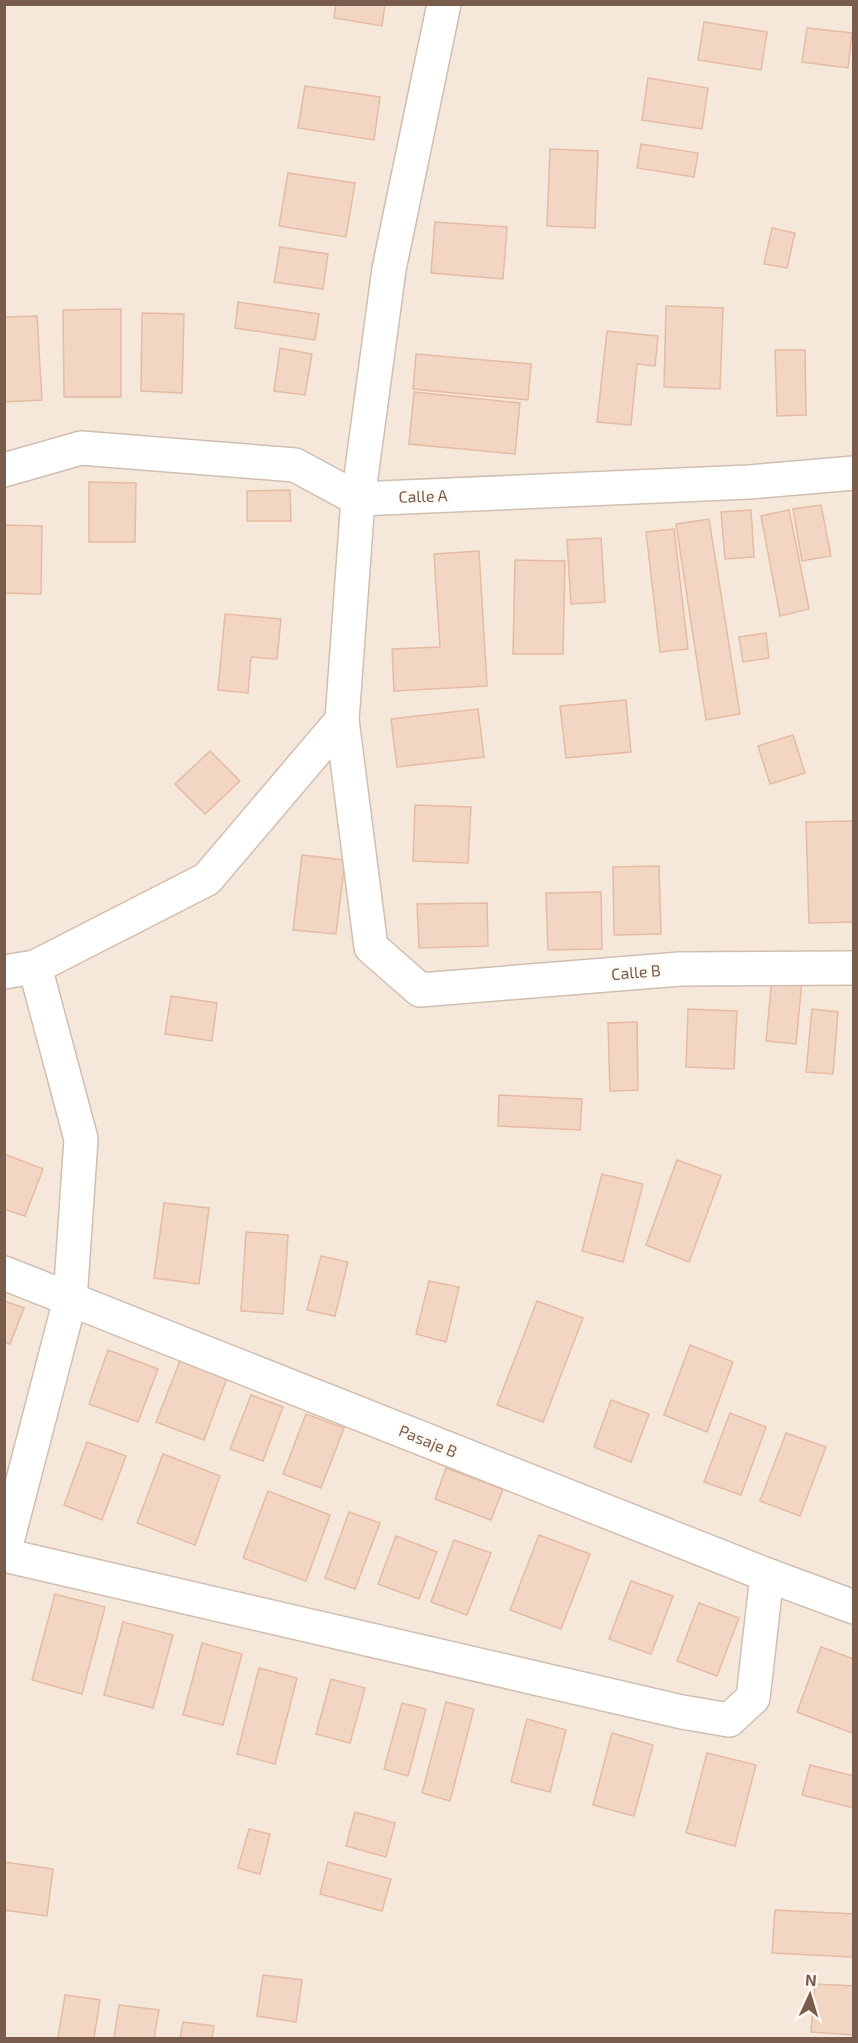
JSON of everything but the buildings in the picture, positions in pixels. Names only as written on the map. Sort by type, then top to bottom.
[{"type":"street","points":[[444,4],[389,269],[358,499],[342,720],[207,879],[20,970],[81,1139],[70,1300],[4,1554],[682,1712],[729,1720],[753,1698],[767,1575]]},
{"type":"street","points":[[4,470],[81,448],[295,465],[358,499]]},
{"type":"street","name":"Calle A","points":[[358,499],[749,482],[854,473]]},
{"type":"street","name":"Calle B","points":[[342,720],[372,947],[420,990],[680,969],[854,968]]},
{"type":"street","name":"Pasaje B","points":[[4,1273],[767,1575],[854,1607]]},
{"type":"shaded area","points":[[5,5],[853,5],[853,2038],[5,2038]]}]
